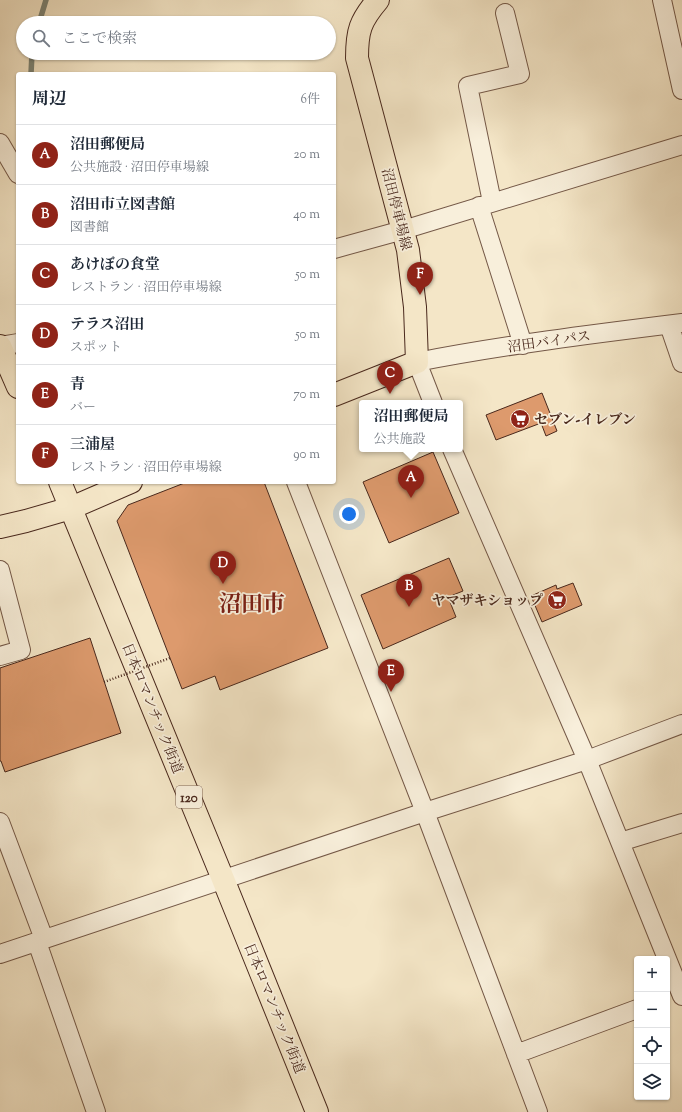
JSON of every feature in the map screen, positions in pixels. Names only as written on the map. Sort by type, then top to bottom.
[{"type":"main road","name":"沼田停車場線","points":[[378,0],[362,20],[358,32],[357,58],[408,250],[414,307],[417,362]]},
{"type":"main road","points":[[0,346],[16,382]]},
{"type":"main road","points":[[336,395],[417,362]]},
{"type":"main road","name":"日本ロマンチック街道","points":[[61,484],[317,1112]]},
{"type":"main road","points":[[0,527],[71,508],[126,484]]},
{"type":"street","points":[[662,0],[682,90]]},
{"type":"street","points":[[505,13],[520,74],[468,86],[486,204],[523,345]]},
{"type":"street","points":[[0,142],[16,170]]},
{"type":"street","points":[[336,248],[403,230],[682,145]]},
{"type":"street","points":[[676,324],[682,363]]},
{"type":"street","name":"沼田バイパス","points":[[417,362],[647,326],[676,324]]},
{"type":"street","points":[[0,346],[16,342]]},
{"type":"street","points":[[417,362],[432,400]]},
{"type":"street","points":[[453,452],[587,760],[620,842],[677,995]]},
{"type":"street","points":[[297,484],[425,812],[538,1112]]},
{"type":"street","points":[[0,570],[21,650],[0,656]]},
{"type":"street","points":[[0,954],[425,812],[587,760],[682,724]]},
{"type":"street","points":[[0,822],[41,940],[96,1112]]},
{"type":"street","points":[[620,842],[682,823]]},
{"type":"street","points":[[516,1054],[634,1010]]},
{"type":"path","points":[[104,682],[170,658]]},
{"type":"building","name":"セブン-イレブン","points":[[542,393],[557,431],[546,436],[541,423],[496,440],[486,415]]},
{"type":"building","points":[[433,452],[459,513],[389,543],[363,482]]},
{"type":"building","points":[[182,484],[265,484],[328,648],[220,690],[215,676],[182,689],[117,521],[128,505]]},
{"type":"building","points":[[449,558],[463,591],[448,597],[456,617],[383,649],[361,595]]},
{"type":"building","name":"ヤマザキショップ","points":[[573,583],[582,605],[542,622],[531,596],[556,585],[557,589]]},
{"type":"building","points":[[90,638],[121,733],[5,772],[0,761],[0,668]]},
{"type":"waterway","points":[[41,16],[46,0]]},
{"type":"waterway","points":[[31,72],[32,60]]},
{"type":"place","name":"三浦屋","points":[[420,295]]},
{"type":"place","name":"あけぼの食堂","points":[[390,394]]},
{"type":"place","name":"セブン-イレブン","points":[[520,419]]},
{"type":"place","name":"沼田郵便局","points":[[411,498]]},
{"type":"place","name":"テラス沼田","points":[[223,584]]},
{"type":"place","name":"ヤマザキショップ","points":[[557,600]]},
{"type":"place","name":"沼田市立図書館","points":[[409,607]]},
{"type":"place","name":"青","points":[[391,692]]},
{"type":"district","name":"沼田市","points":[[252,603]]}]
